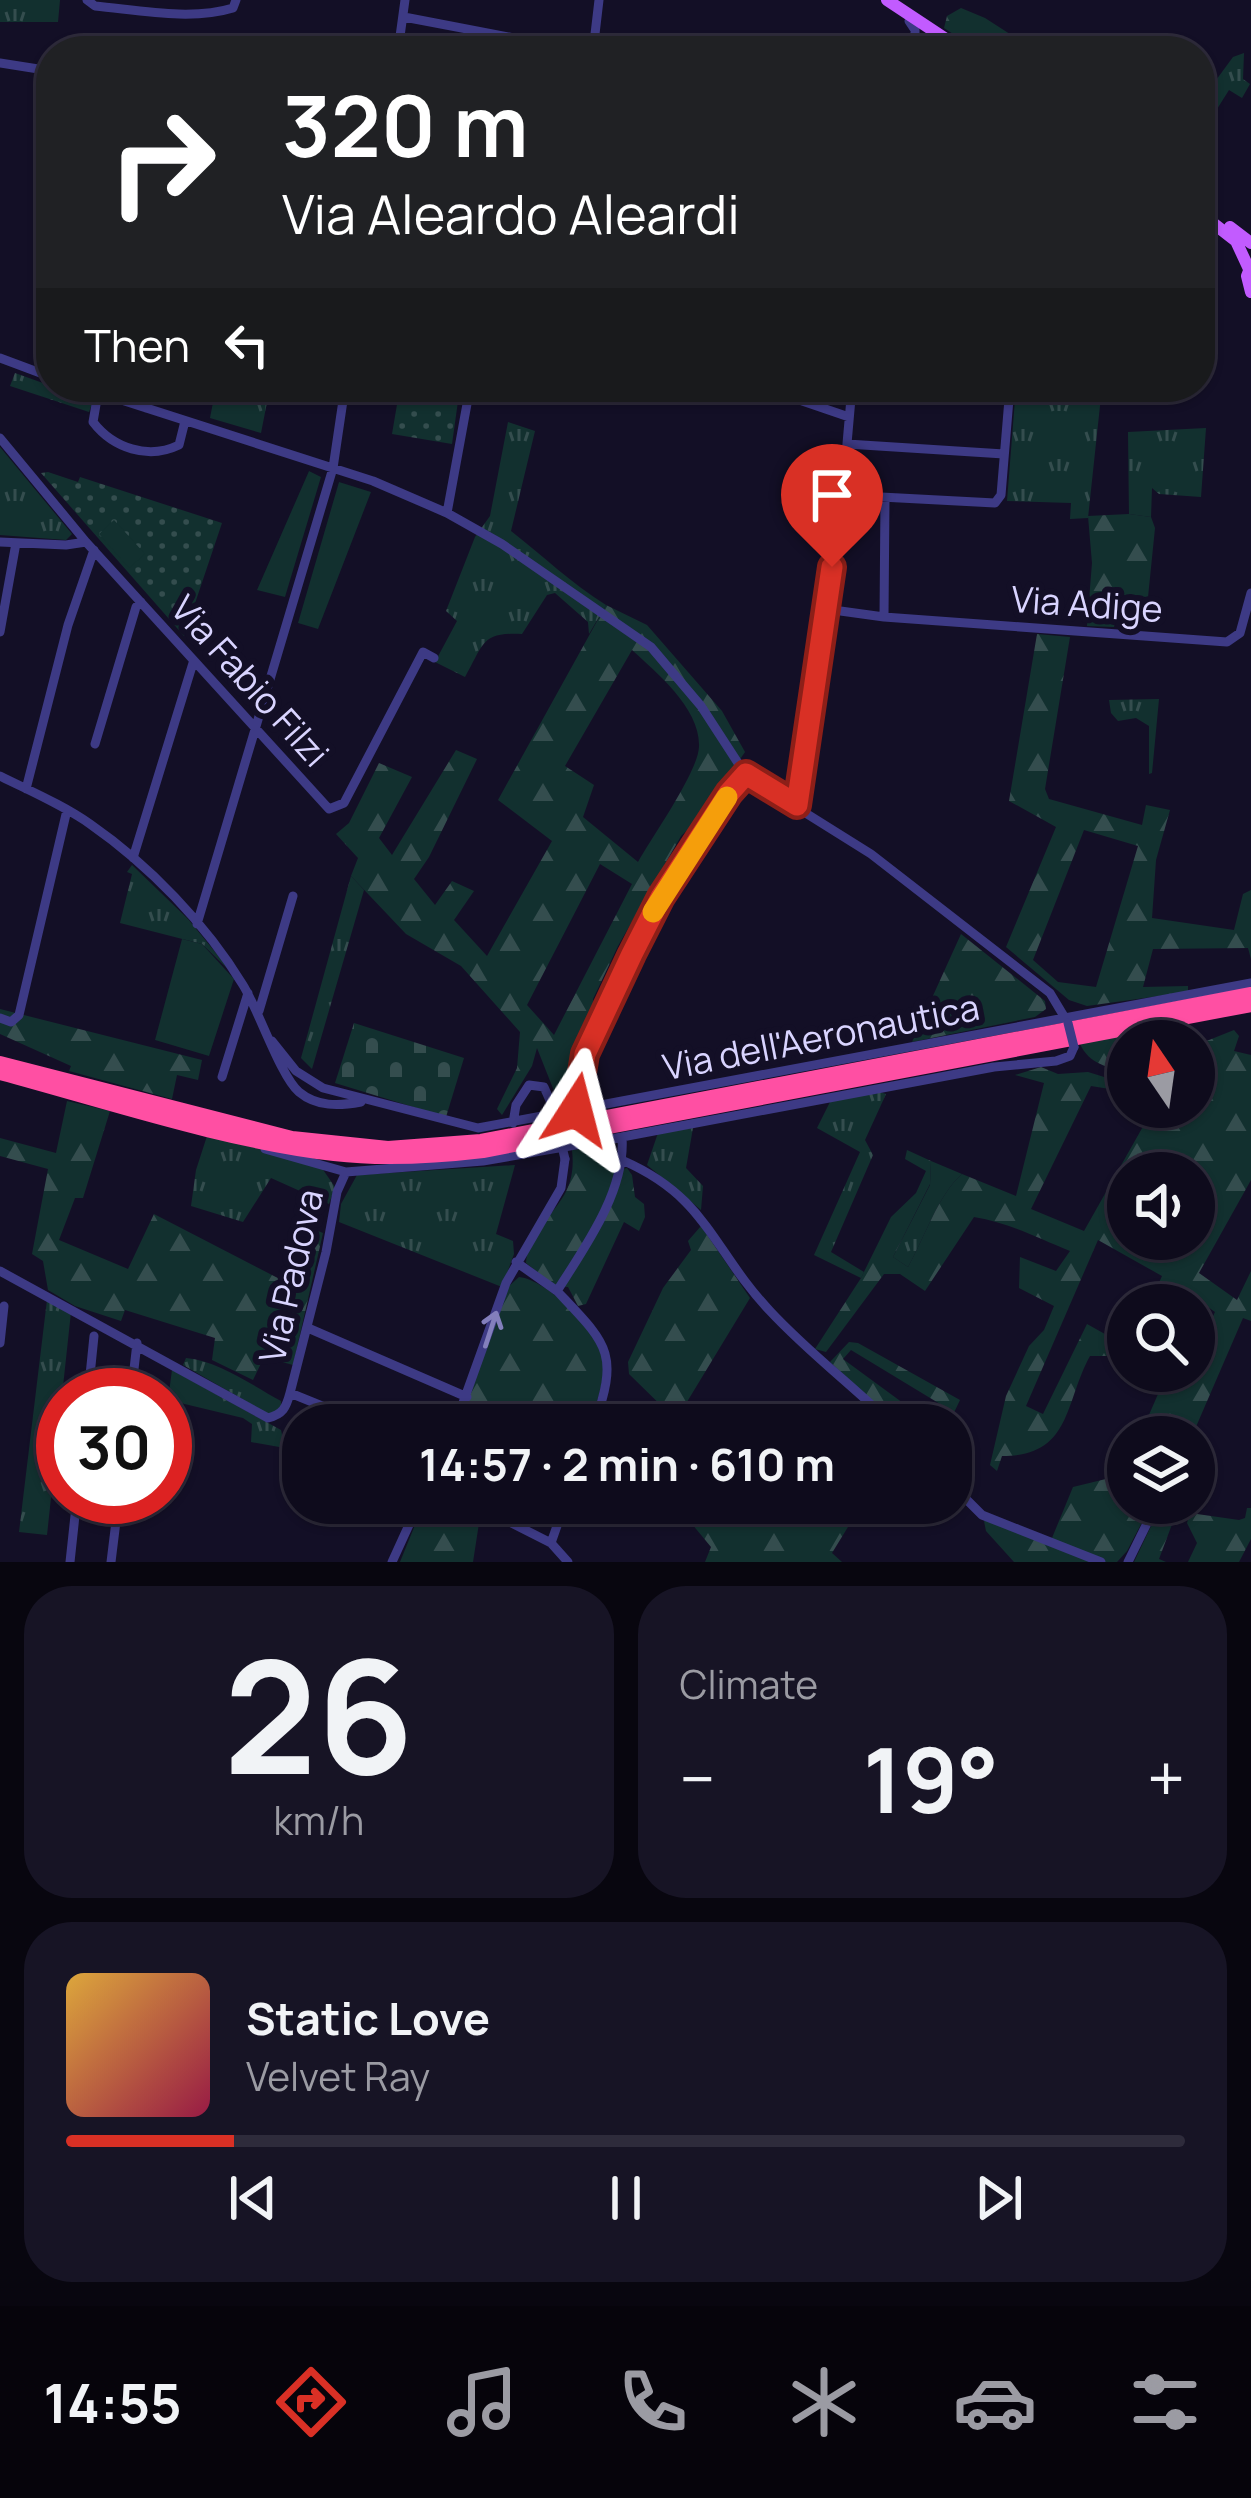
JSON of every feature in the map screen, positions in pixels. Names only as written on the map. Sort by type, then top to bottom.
[{"type":"highway","points":[[0,1076],[37,1077],[292,1138],[371,1147],[436,1146],[481,1142],[1251,994]]},
{"type":"highway","points":[[0,1059],[37,1077],[290,1148],[354,1156],[439,1156],[1251,1005]]},
{"type":"main road","points":[[882,0],[932,36]]},
{"type":"main road","points":[[882,0],[937,36]]},
{"type":"main road","points":[[1215,218],[1251,243]]},
{"type":"main road","points":[[1215,221],[1236,241],[1250,267],[1251,292]]},
{"type":"street","points":[[87,0],[94,6],[185,13],[233,8],[236,0]]},
{"type":"street","points":[[401,36],[405,0]]},
{"type":"street","points":[[595,36],[599,0]]},
{"type":"street","points":[[404,16],[506,36]]},
{"type":"street","points":[[909,21],[915,36]]},
{"type":"street","points":[[0,63],[36,69]]},
{"type":"street","points":[[0,358],[36,371]]},
{"type":"street","points":[[96,402],[92,422],[130,448],[172,449],[178,445],[185,421]]},
{"type":"street","points":[[127,402],[333,468],[448,513],[502,544],[651,647],[701,706],[746,774],[871,854],[1050,994],[1068,1020],[1073,1048],[1070,1055],[1056,1061],[994,1067],[483,1161],[346,1172],[241,1143]]},
{"type":"street","points":[[146,408],[147,402]]},
{"type":"street","points":[[197,924],[333,468],[343,402]]},
{"type":"street","points":[[805,402],[849,417]]},
{"type":"street","points":[[797,805],[843,495],[850,402]]},
{"type":"street","points":[[843,495],[994,502],[1001,495],[1009,402]]},
{"type":"street","points":[[448,513],[467,404]]},
{"type":"street","name":"Via Fabio Filzi","points":[[0,438],[90,546],[328,809],[344,803],[423,652],[434,658]]},
{"type":"street","points":[[848,444],[1004,454]]},
{"type":"street","points":[[884,617],[885,497]]},
{"type":"street","points":[[0,542],[90,546],[26,789]]},
{"type":"street","points":[[0,632],[16,542]]},
{"type":"street","name":"Via Adige","points":[[826,609],[1227,642],[1240,633],[1251,593]]},
{"type":"street","name":"Via Fabio Filzi","points":[[95,744],[141,602]]},
{"type":"street","points":[[134,858],[194,663]]},
{"type":"street","points":[[576,1110],[585,1054],[641,935],[661,897],[746,774]]},
{"type":"street","points":[[0,776],[67,810],[134,858],[197,924],[259,1013]]},
{"type":"street","points":[[0,1018],[16,1019],[67,810]]},
{"type":"street","points":[[259,1013],[293,896]]},
{"type":"street","name":"Via dell'Aeronautica","points":[[259,1013],[272,1041],[309,1081],[366,1101],[478,1128],[1251,983]]},
{"type":"street","points":[[222,1077],[248,993]]},
{"type":"street","points":[[463,1404],[516,1262],[561,1187],[565,1159],[552,1105],[541,1084],[529,1085],[516,1105],[513,1124]]},
{"type":"street","points":[[557,1291],[578,1259],[624,1161],[622,1137]]},
{"type":"street","points":[[624,1161],[658,1176],[683,1197],[769,1310],[870,1404]]},
{"type":"street","name":"Via Padova","points":[[137,1343],[268,1418],[284,1410],[308,1328],[337,1192],[346,1172]]},
{"type":"street","points":[[516,1262],[557,1291],[593,1329],[608,1358],[601,1404]]},
{"type":"street","points":[[0,1270],[137,1343],[134,1368]]},
{"type":"street","points":[[0,1340],[4,1306]]},
{"type":"street","points":[[308,1328],[466,1397]]},
{"type":"street","points":[[91,1368],[94,1336]]},
{"type":"street","name":"Via Padova","points":[[290,1393],[317,1404]]},
{"type":"street","points":[[972,1505],[982,1515],[1101,1562]]},
{"type":"street","points":[[70,1562],[74,1524]]},
{"type":"street","points":[[111,1562],[115,1524]]},
{"type":"street","points":[[392,1562],[409,1524]]},
{"type":"street","points":[[513,1524],[551,1543],[568,1562]]},
{"type":"street","points":[[551,1543],[558,1524]]},
{"type":"street","points":[[1128,1562],[1147,1524]]},
{"type":"green space","points":[[0,0],[60,0],[58,22],[0,22]]},
{"type":"green space","points":[[961,8],[1013,36],[956,36],[944,28],[947,16]]},
{"type":"green space","points":[[1244,53],[1243,79],[1250,84],[1242,98],[1229,90],[1215,112],[1215,82],[1233,57]]},
{"type":"green space","points":[[15,373],[36,381],[36,395],[10,386]]},
{"type":"green space","points":[[59,402],[93,402],[89,412]]},
{"type":"green space","points":[[213,402],[267,402],[261,433],[210,418]]},
{"type":"green space","points":[[397,402],[458,402],[452,444],[392,434]]},
{"type":"green space","points":[[1015,402],[1100,402],[1088,518],[1070,519],[1071,503],[1007,501]]},
{"type":"green space","points":[[508,422],[535,431],[511,531],[606,605],[589,634],[588,622],[555,593],[547,595],[522,634],[498,635],[485,642],[465,677],[435,662],[457,621],[446,611],[475,537],[490,516]]},
{"type":"green space","points":[[1206,428],[1201,497],[1159,494],[1152,488],[1151,517],[1129,514],[1128,432]]},
{"type":"green space","points":[[0,447],[72,534],[66,540],[0,535]]},
{"type":"green space","points":[[309,471],[321,477],[285,597],[257,590]]},
{"type":"green space","points":[[41,473],[78,482],[80,477],[222,523],[184,636]]},
{"type":"green space","points":[[339,482],[371,492],[318,629],[298,623]]},
{"type":"green space","points":[[1088,516],[1151,517],[1155,528],[1148,597],[1119,595],[1114,627],[1087,626],[1092,563]]},
{"type":"green space","points":[[114,520],[145,554],[129,568],[99,534]]},
{"type":"green space","points":[[606,605],[647,625],[722,711],[745,752],[698,820],[681,836],[593,999],[597,1015],[581,1049],[574,1080],[598,1102],[560,1106],[537,1048],[532,1066],[502,1115],[497,1109],[517,1068],[520,1032],[461,966],[406,934],[351,876],[358,858],[336,834],[349,823],[379,763],[412,777],[379,838],[392,855],[456,750],[477,759],[414,879],[435,905],[452,881],[474,891],[454,920],[487,956],[552,841],[498,800]],"holes":[[[632,650],[685,706],[699,747],[683,788],[638,862],[583,817],[594,785],[565,766]],[[600,864],[632,884],[554,1035],[527,1005]]]},
{"type":"green space","points":[[1037,634],[1070,637],[1045,789],[1049,799],[1142,825],[1146,805],[1170,810],[1156,860],[1152,918],[1234,930],[1243,894],[1251,890],[1251,959],[1248,948],[1153,949],[1143,987],[1188,986],[1188,992],[1087,1006],[1069,1000],[1006,947],[1056,827],[1009,801]],"holes":[[[1084,830],[1138,846],[1096,987],[1058,982],[1033,960]]]},
{"type":"green space","points":[[1159,699],[1149,774],[1149,726],[1136,718],[1118,721],[1109,700]]},
{"type":"green space","points":[[132,865],[188,919],[234,975],[202,944],[120,923]]},
{"type":"green space","points":[[351,876],[364,890],[312,1069],[301,1058]]},
{"type":"green space","points":[[961,934],[1045,1001],[1046,1009],[1035,1017],[912,1042]]},
{"type":"green space","points":[[182,939],[202,944],[234,979],[209,1056],[155,1040]]},
{"type":"green space","points":[[0,1009],[202,1060],[198,1080],[177,1075],[172,1099],[69,1071],[71,1066],[0,1034]]},
{"type":"green space","points":[[354,1023],[464,1058],[446,1117],[335,1083]]},
{"type":"green space","points":[[1234,1030],[1239,1036],[1234,1051],[1251,1055],[1251,1180],[1215,1244],[1215,1152],[1129,1152],[1142,1128],[1215,1128],[1215,1038]]},
{"type":"green space","points":[[1107,1038],[1107,1066],[1094,1060],[1080,1044]]},
{"type":"green space","points":[[1041,1067],[1058,1074],[1088,1072],[1107,1078],[1107,1089],[1091,1086],[1031,1209],[1084,1231],[1107,1190],[1107,1245],[1098,1240],[1026,1406],[1043,1414],[1087,1324],[1107,1335],[1107,1356],[1090,1356],[1054,1437],[1025,1454],[1002,1456],[997,1471],[990,1465],[1006,1396],[1054,1306],[1019,1288],[1020,1257],[1056,1271],[1070,1251],[974,1217],[925,1291],[900,1274],[884,1274],[826,1352],[815,1349],[861,1278],[891,1217],[916,1193],[926,1171],[905,1159],[907,1150],[931,1161],[930,1184],[893,1257],[908,1267],[939,1205],[962,1174],[1016,1196],[1044,1083],[1015,1075]]},
{"type":"green space","points":[[876,1091],[886,1094],[865,1140],[873,1155],[831,1252],[864,1272],[861,1278],[814,1255],[860,1152],[817,1128],[831,1100]]},
{"type":"green space","points":[[67,1101],[110,1111],[83,1198],[75,1198],[59,1240],[128,1269],[154,1214],[299,1289],[313,1229],[323,1233],[293,1365],[264,1357],[253,1380],[212,1360],[215,1338],[125,1310],[121,1321],[75,1306],[48,1290],[43,1261],[32,1254],[48,1169],[0,1156],[0,1138],[56,1153]]},
{"type":"green space","points":[[693,1128],[686,1168],[703,1186],[701,1210],[647,1165],[658,1133]]},
{"type":"green space","points":[[207,1136],[319,1164],[335,1187],[329,1204],[271,1178],[243,1222],[191,1206]]},
{"type":"green space","points":[[582,1149],[612,1172],[627,1168],[645,1217],[639,1231],[624,1222],[586,1304],[578,1306],[568,1287],[555,1286],[526,1263],[537,1233],[569,1186],[572,1150]]},
{"type":"green space","points":[[931,1161],[962,1174],[939,1205],[908,1267],[893,1257],[930,1185]]},
{"type":"green space","points":[[515,1165],[496,1234],[513,1241],[514,1254],[502,1287],[339,1222],[341,1204],[357,1175]]},
{"type":"green space","points":[[701,1226],[750,1298],[686,1404],[660,1404],[629,1374],[628,1362],[663,1288],[691,1250],[688,1241]]},
{"type":"green space","points":[[1134,1260],[1206,1260],[1199,1273],[1214,1284],[1158,1284],[1162,1276]]},
{"type":"green space","points":[[1251,1271],[1251,1321],[1243,1318],[1215,1383],[1215,1284],[1237,1300]]},
{"type":"green space","points":[[519,1277],[544,1287],[592,1335],[603,1360],[596,1404],[466,1404],[508,1287]]},
{"type":"green space","points":[[47,1300],[71,1312],[65,1368],[39,1368]]},
{"type":"green space","points":[[849,1342],[858,1343],[960,1400],[940,1404],[851,1350],[843,1359],[904,1404],[875,1404],[830,1362]]},
{"type":"green space","points":[[186,1358],[235,1375],[281,1401],[281,1410],[268,1414],[183,1365]]},
{"type":"green space","points":[[192,1381],[281,1430],[282,1447],[251,1442],[252,1424],[192,1406]]},
{"type":"green space","points":[[36,1391],[36,1524],[48,1524],[47,1535],[19,1532]]},
{"type":"green space","points":[[1159,1392],[1211,1392],[1201,1416],[1149,1416]]},
{"type":"green space","points":[[1107,1479],[1107,1524],[1141,1524],[1117,1562],[1014,1562],[986,1531],[984,1521],[992,1521],[1052,1538],[1073,1487]]},
{"type":"green space","points":[[1251,1508],[1251,1539],[1239,1562],[1188,1562],[1197,1543],[1188,1524],[1215,1524],[1215,1517],[1245,1518]]},
{"type":"green space","points":[[415,1524],[479,1524],[473,1562],[400,1562]]},
{"type":"green space","points":[[692,1524],[850,1524],[832,1553],[842,1562],[705,1562],[711,1547]]},
{"type":"green space","points":[[1152,1524],[1172,1524],[1159,1559],[1166,1562],[1134,1562]]},
{"type":"slow traffic","points":[[653,912],[727,797]]},
{"type":"route","points":[[576,1110],[585,1054],[603,1012],[661,897],[729,793],[746,774],[797,805],[832,567]]}]
